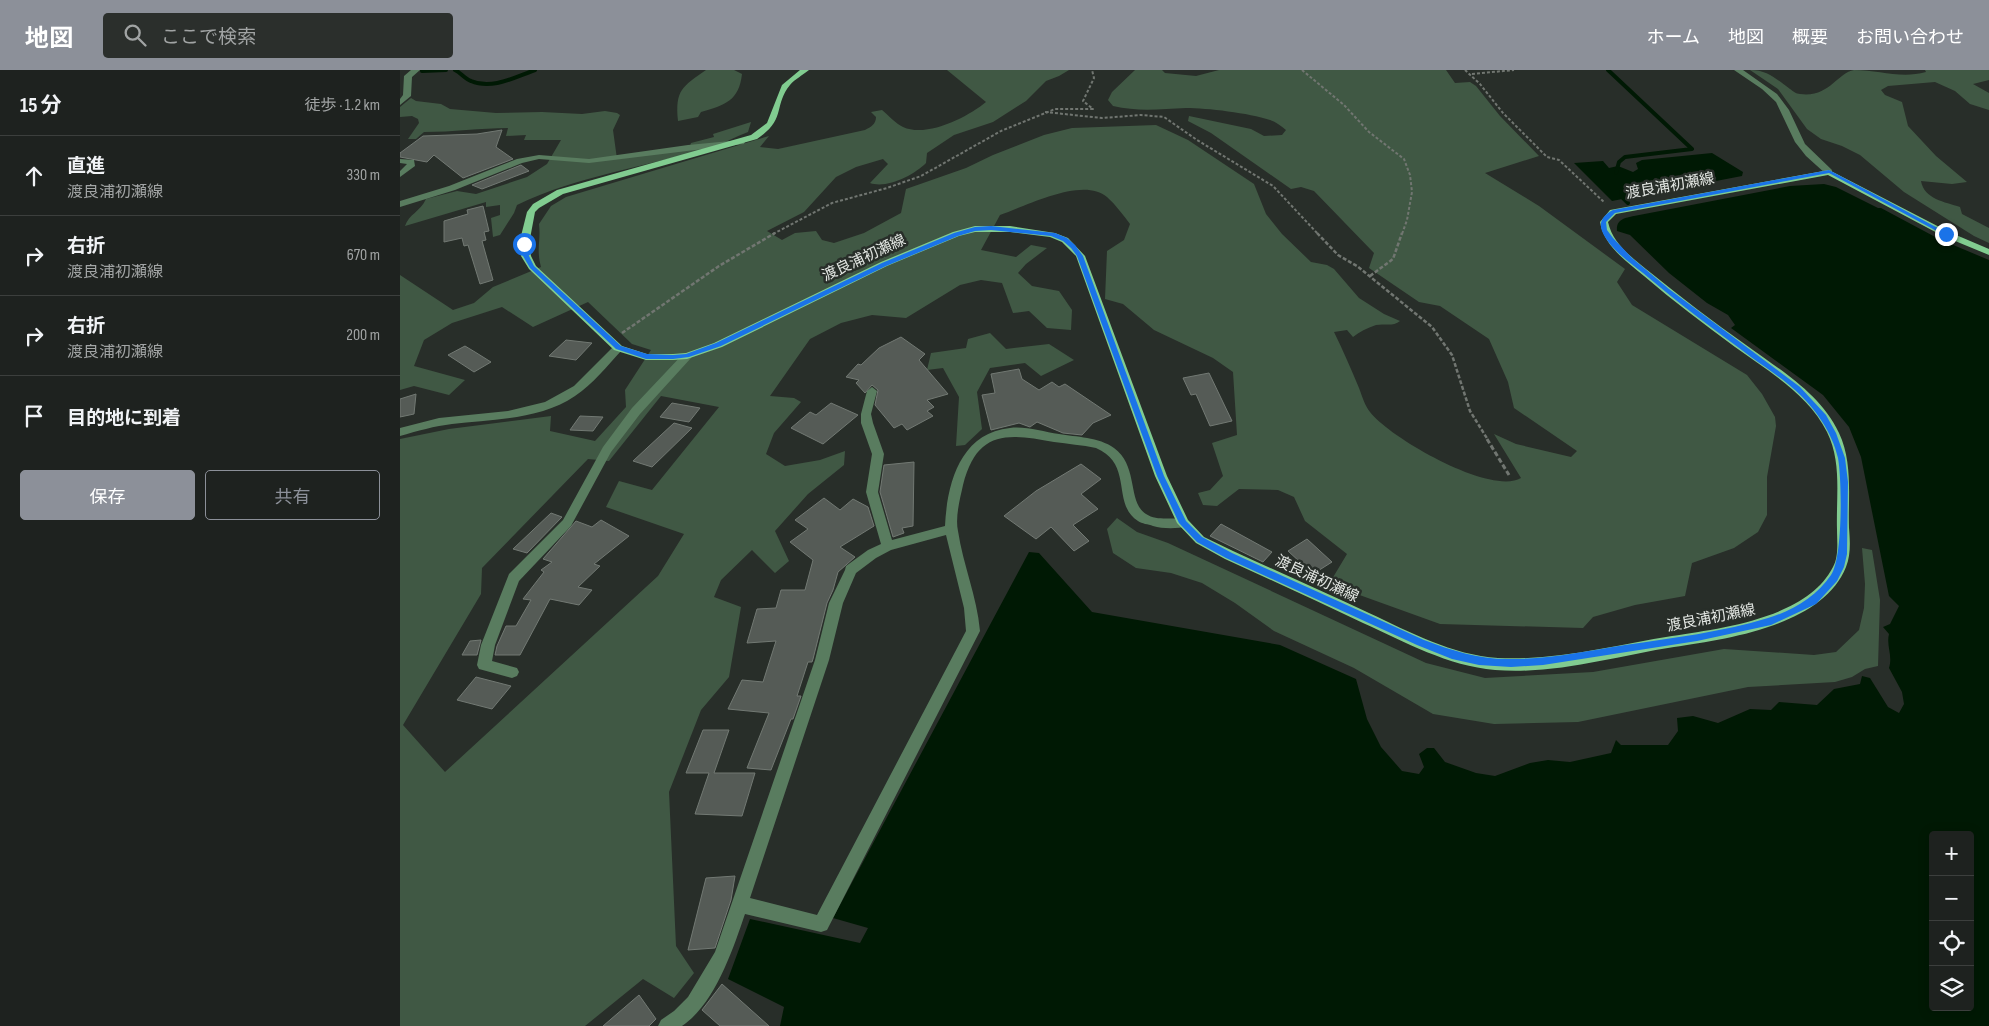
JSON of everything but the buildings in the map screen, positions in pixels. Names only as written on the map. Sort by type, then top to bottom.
[{"type":"main road","name":"渡良浦初瀬線","points":[[805,70],[787,84],[773,123],[765,131],[743,141],[560,192],[536,206],[531,212],[524,244],[526,256],[532,267],[615,344],[646,357],[686,356],[718,344],[884,264],[956,234],[975,229],[991,228],[1052,235],[1065,240],[1080,256],[1161,476],[1183,523],[1200,540],[1229,555],[1420,643],[1452,655],[1479,661],[1543,662],[1697,638],[1771,621],[1813,601],[1834,579],[1840,567],[1843,554],[1844,482],[1842,458],[1833,433],[1823,417],[1798,388],[1666,290],[1630,260],[1604,230],[1604,222],[1613,212],[1829,172]]},
{"type":"main road","points":[[1829,172],[1946,234],[1989,252]]},
{"type":"street","points":[[400,104],[407,96],[408,76],[416,70]]},
{"type":"street","points":[[1738,70],[1769,90],[1780,101],[1799,142],[1829,172]]},
{"type":"street","points":[[400,204],[452,188],[520,161],[539,157],[588,161],[688,146],[743,141]]},
{"type":"street","points":[[400,161],[411,162],[411,166],[400,175]]},
{"type":"street","points":[[400,432],[451,420],[514,415],[545,406],[562,399],[576,390],[615,344]]},
{"type":"street","points":[[512,672],[484,665],[488,646],[514,578],[567,523],[607,450],[654,390],[686,356]]},
{"type":"street","points":[[872,391],[866,414],[867,423],[878,454],[872,492],[888,546]]},
{"type":"street","points":[[739,904],[821,924],[973,631],[971,608],[951,529],[951,516],[958,483],[970,452],[989,438],[1003,433],[1016,432],[1096,445],[1109,450],[1119,458],[1124,469],[1132,508],[1144,518],[1155,523],[1183,523]]},
{"type":"street","points":[[666,1026],[694,1003],[722,956],[822,660],[836,603],[844,582],[851,570],[859,562],[888,546],[951,529]]},
{"type":"path","points":[[615,344],[719,266],[800,219],[845,198],[887,188],[921,176],[1001,130],[1045,112],[1055,109],[1093,109],[1084,101],[1084,96],[1094,83],[1095,77],[1092,70]]},
{"type":"path","points":[[1302,70],[1344,105],[1369,132],[1404,159],[1410,175],[1412,192],[1407,220],[1393,259],[1370,276]]},
{"type":"path","points":[[1466,70],[1503,112],[1547,157],[1558,160],[1613,212]]},
{"type":"path","points":[[1471,74],[1514,70]]},
{"type":"path","points":[[1045,112],[1102,118],[1164,117],[1197,140],[1273,186],[1338,255],[1370,276],[1408,306],[1437,334],[1452,355],[1470,410],[1509,474]]},
{"type":"shaded area","points":[[706,70],[734,70],[742,74],[738,90],[724,104],[701,112],[698,117],[678,121],[678,102],[682,90]]},
{"type":"shaded area","points":[[947,70],[1069,70],[1046,81],[1026,101],[993,122],[954,135],[927,153],[926,163],[915,172],[900,180],[884,184],[870,183],[888,164],[883,159],[856,167],[836,177],[804,212],[767,231],[782,240],[795,233],[816,231],[822,240],[834,243],[864,233],[901,213],[906,189],[966,168],[1044,135],[1072,128],[1156,125],[1188,140],[1254,184],[1266,214],[1282,234],[1311,262],[1327,265],[1334,269],[1359,298],[1384,314],[1400,321],[1376,325],[1363,330],[1353,337],[1347,330],[1334,332],[1365,404],[1381,423],[1419,449],[1465,472],[1488,479],[1507,481],[1521,478],[1494,434],[1516,444],[1571,457],[1577,451],[1514,408],[1508,382],[1489,339],[1440,306],[1419,302],[1369,268],[1374,253],[1314,191],[1301,187],[1291,189],[1211,133],[1188,121],[1189,116],[1251,129],[1264,136],[1282,135],[1286,130],[1270,120],[1240,113],[1195,108],[1131,109],[1113,106],[1108,100],[1112,92],[1135,70],[1162,70],[1165,73],[1196,76],[1219,70],[1446,70],[1455,83],[1470,82],[1476,86],[1500,116],[1539,156],[1485,173],[1539,206],[1625,269],[1617,282],[1632,305],[1747,375],[1762,394],[1775,417],[1776,426],[1767,477],[1767,515],[1758,532],[1734,548],[1692,563],[1685,596],[1635,605],[1593,617],[1583,628],[1440,624],[1329,584],[1347,554],[1305,521],[1294,497],[1278,490],[1239,489],[1217,506],[1203,505],[1198,493],[1210,490],[1223,476],[1212,443],[1237,435],[1233,372],[1213,358],[1154,330],[1123,304],[1105,299],[1107,251],[1124,240],[1130,224],[1107,197],[1097,191],[1069,191],[1039,200],[1000,215],[981,250],[1016,257],[1031,245],[1047,248],[1026,264],[1018,273],[1032,286],[1059,291],[1072,310],[1071,330],[1047,328],[1029,311],[1013,313],[1002,283],[981,280],[960,285],[906,318],[872,315],[841,323],[810,339],[770,396],[794,398],[801,402],[774,433],[766,454],[785,466],[820,460],[845,451],[844,465],[808,494],[775,531],[789,561],[775,573],[752,550],[721,580],[714,597],[741,607],[729,677],[701,710],[669,792],[676,946],[694,973],[674,998],[643,979],[585,1026],[400,1026],[400,439],[449,429],[551,416],[550,431],[595,441],[626,407],[625,390],[651,350],[632,344],[588,302],[533,327],[502,307],[452,323],[424,340],[414,366],[465,380],[449,395],[414,386],[400,390],[400,275],[453,310],[474,303],[493,287],[541,267],[539,224],[551,206],[566,197],[769,136],[760,147],[778,149],[865,130],[875,122],[876,117],[871,112],[882,110],[903,127],[913,130],[924,130],[947,124],[969,114],[986,102]],"holes":[[[661,396],[719,407],[652,490],[619,481],[606,507],[684,534],[658,576],[445,772],[403,725],[481,594],[482,568],[588,459],[609,461]]]},
{"type":"shaded area","points":[[1750,70],[1767,73],[1797,93],[1810,94],[1825,89],[1848,72],[1854,70],[1908,75],[1926,72],[1925,70],[1989,70],[1989,80],[1973,84],[1989,93],[1989,110],[1970,104],[1955,91],[1935,82],[1888,86],[1881,90],[1885,95],[1902,102],[1908,126],[1936,156],[1967,182],[1952,184],[1921,181],[1926,192],[1936,199],[1960,207],[1962,214],[1989,228],[1989,243],[1974,236],[1904,192],[1860,155],[1821,139],[1807,129],[1778,89]]},
{"type":"shaded area","points":[[411,98],[416,101],[441,104],[450,109],[496,113],[542,112],[582,114],[605,111],[617,113],[620,115],[613,130],[617,159],[689,149],[691,143],[714,137],[713,134],[751,122],[748,132],[714,146],[587,179],[517,205],[500,235],[493,237],[491,218],[500,215],[500,205],[486,207],[486,202],[405,226],[426,199],[457,191],[476,194],[527,177],[547,164],[561,140],[524,140],[526,135],[506,136],[508,128],[424,132],[416,139],[408,139],[419,123],[418,119],[412,116],[400,117],[400,107]]},
{"type":"shaded area","points":[[1712,153],[1743,172],[1742,176],[1612,201],[1574,163],[1603,161],[1609,168],[1618,166],[1633,172],[1638,169],[1636,163],[1642,160]]},
{"type":"shaded area","points":[[1824,184],[1836,187],[1881,208],[1939,239],[1989,260],[1989,1026],[780,1026],[784,1007],[728,979],[750,919],[860,943],[868,928],[833,918],[1029,552],[1039,553],[1092,612],[1280,645],[1356,679],[1367,719],[1381,747],[1402,771],[1419,774],[1424,767],[1419,754],[1427,748],[1434,748],[1445,762],[1476,773],[1495,776],[1530,763],[1548,760],[1570,762],[1611,753],[1616,740],[1621,745],[1668,745],[1678,731],[1677,718],[1693,716],[1718,723],[1750,709],[1771,710],[1779,702],[1817,705],[1834,689],[1860,684],[1862,676],[1870,678],[1888,707],[1899,713],[1904,704],[1902,692],[1889,668],[1889,634],[1883,627],[1890,624],[1899,606],[1889,596],[1861,457],[1849,427],[1823,395],[1731,328],[1735,325],[1728,315],[1707,303],[1669,273],[1630,235],[1617,231],[1618,224],[1627,218],[1790,186]]},
{"type":"shaded area","points":[[990,333],[1006,349],[1049,344],[1074,360],[1041,376],[1025,363],[990,368],[977,392],[982,429],[965,445],[956,446],[959,397],[943,368],[927,370],[931,353],[966,348],[968,339]]},
{"type":"shaded area","points":[[1117,518],[1137,532],[1168,543],[1426,663],[1485,678],[1593,672],[1724,649],[1814,655],[1836,652],[1859,630],[1864,608],[1865,584],[1862,548],[1872,550],[1880,600],[1878,666],[1865,669],[1852,677],[1835,682],[1748,687],[1578,722],[1494,724],[1433,714],[1354,668],[1274,631],[1235,603],[1202,583],[1171,573],[1136,568],[1113,553],[1107,529]]},
{"type":"waterway","points":[[422,71],[446,70]]},
{"type":"waterway","points":[[455,70],[469,80],[487,84],[503,82],[535,70]]},
{"type":"waterway","points":[[1608,70],[1692,149],[1625,157],[1619,162],[1616,173]]},
{"type":"waterway","points":[[1621,192],[1622,197],[1628,203]]},
{"type":"route","points":[[524,244],[526,256],[532,267],[618,348],[646,357],[673,357],[686,356],[702,351],[884,264],[956,234],[975,229],[1010,229],[1052,235],[1065,240],[1080,256],[1161,476],[1183,523],[1200,540],[1420,643],[1452,655],[1479,661],[1511,663],[1543,662],[1697,638],[1771,621],[1813,601],[1826,589],[1840,567],[1843,554],[1844,482],[1842,458],[1833,433],[1823,417],[1798,388],[1666,290],[1630,260],[1604,230],[1606,217],[1613,212],[1829,172],[1946,234]]}]
